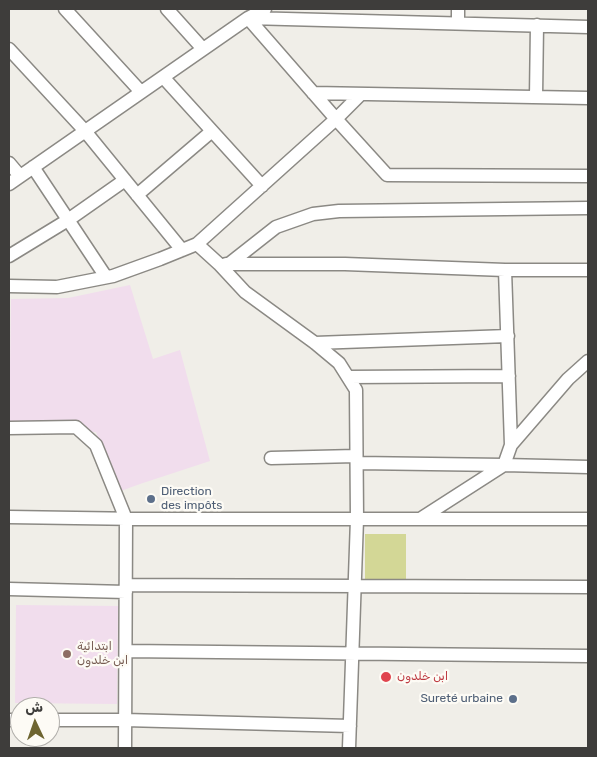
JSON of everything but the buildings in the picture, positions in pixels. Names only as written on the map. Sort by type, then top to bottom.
[{"type":"street","points":[[66,9],[141,92]]},
{"type":"street","points":[[167,9],[203,49]]},
{"type":"street","points":[[248,18],[257,9]]},
{"type":"street","points":[[9,184],[248,18],[264,9]]},
{"type":"street","points":[[458,9],[458,23]]},
{"type":"street","points":[[248,18],[588,27]]},
{"type":"street","points":[[248,18],[387,175],[588,176]]},
{"type":"street","points":[[536,97],[537,25]]},
{"type":"street","points":[[9,49],[85,131],[182,250]]},
{"type":"street","points":[[162,78],[262,186]]},
{"type":"street","points":[[313,93],[588,98]]},
{"type":"street","points":[[9,286],[56,287],[106,277],[197,244],[336,119],[361,94]]},
{"type":"street","points":[[137,195],[212,131]]},
{"type":"street","points":[[9,164],[20,176]]},
{"type":"street","points":[[33,167],[106,277]]},
{"type":"street","points":[[9,256],[68,220],[125,180]]},
{"type":"street","points":[[224,264],[276,227],[313,214],[339,211],[588,208]]},
{"type":"street","points":[[197,244],[224,264],[245,292],[339,363],[356,390],[356,519],[349,748]]},
{"type":"street","points":[[224,264],[345,264],[505,270],[588,270]]},
{"type":"street","points":[[420,519],[504,465],[511,444],[505,270]]},
{"type":"street","points":[[315,343],[508,336]]},
{"type":"street","points":[[511,444],[568,379],[588,361]]},
{"type":"street","points":[[348,377],[509,376]]},
{"type":"street","points":[[9,428],[76,427],[96,445],[126,519],[125,748]]},
{"type":"street","points":[[272,458],[588,467]]},
{"type":"street","points":[[9,517],[126,519],[588,519]]},
{"type":"street","points":[[9,589],[354,586],[588,587]]},
{"type":"street","points":[[126,651],[588,656]]},
{"type":"street","points":[[60,720],[350,726]]},
{"type":"shaded area","points":[[130,285],[153,359],[180,350],[210,461],[118,492],[96,432],[9,435],[11,299],[68,298]]},
{"type":"shaded area","name":"ابتدائية ابن خلدون","points":[[16,605],[118,606],[117,704],[60,703],[60,697],[15,697]]},
{"type":"green space","points":[[365,534],[406,534],[406,579],[365,579]]},
{"type":"place","name":"Direction des impôts","points":[[151,499]]},
{"type":"place","name":"ابتدائية ابن خلدون","points":[[67,654]]},
{"type":"place","name":"ابن خلدون","points":[[386,677]]},
{"type":"place","name":"Sureté urbaine","points":[[513,699]]}]
